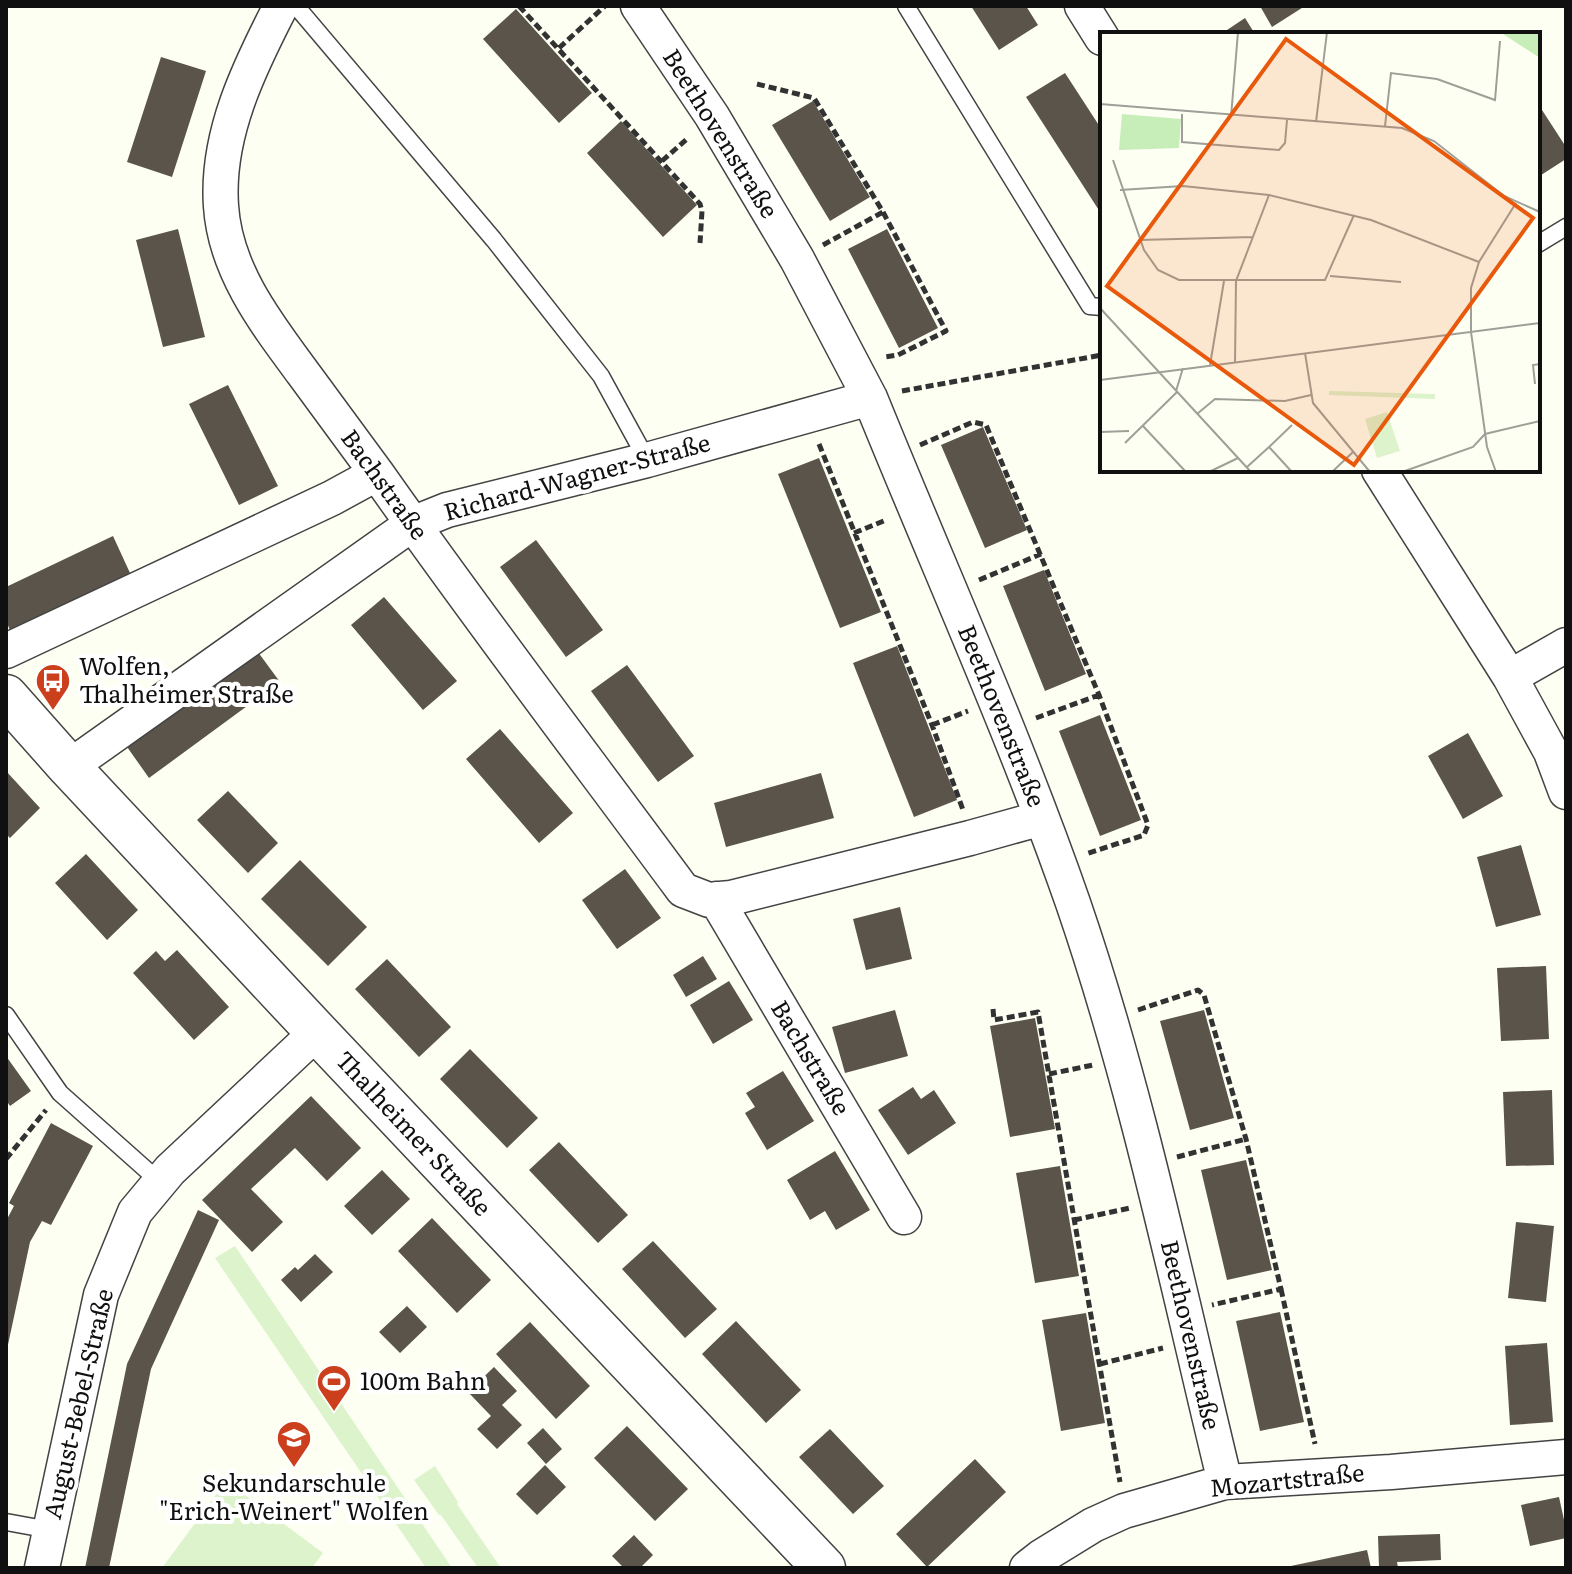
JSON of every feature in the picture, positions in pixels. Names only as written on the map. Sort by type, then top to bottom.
[{"type":"street","name":"Bachstraße","points":[[281,6],[242,90],[221,163],[221,209],[228,244],[243,285],[269,326],[412,524],[683,890],[709,900],[716,899],[904,1217]]},
{"type":"street","name":"Beethovenstraße","points":[[638,6],[712,116],[797,259],[870,398],[1007,729],[1073,904],[1121,1059],[1225,1482]]},
{"type":"street","points":[[1082,6],[1100,35]]},
{"type":"street","name":"Richard-Wagner-Straße","points":[[69,767],[412,524],[447,510],[647,460],[870,398]]},
{"type":"street","points":[[1380,472],[1510,677],[1551,752],[1566,792]]},
{"type":"street","points":[[6,651],[332,498],[376,474]]},
{"type":"street","points":[[1510,677],[1566,645]]},
{"type":"street","name":"Thalheimer Straße","points":[[6,696],[317,1032],[824,1568]]},
{"type":"street","points":[[716,899],[731,898],[1042,818]]},
{"type":"street","name":"August-Bebel-Straße","points":[[42,1568],[101,1295],[135,1212],[170,1170],[317,1032]]},
{"type":"street","name":"Mozartstraße","points":[[1027,1568],[1093,1525],[1124,1511],[1225,1482],[1566,1457]]},
{"type":"lane","points":[[296,6],[494,240],[601,376],[647,460]]},
{"type":"lane","points":[[906,6],[1090,306],[1100,307]]},
{"type":"lane","points":[[1540,243],[1566,227]]},
{"type":"lane","points":[[6,1015],[60,1093],[160,1182]]},
{"type":"lane","points":[[6,1522],[50,1530]]},
{"type":"path","points":[[519,6],[700,204],[700,243]]},
{"type":"path","points":[[559,48],[605,6]]},
{"type":"path","points":[[757,84],[814,98],[883,212],[946,331],[898,355],[852,363]]},
{"type":"path","points":[[797,259],[883,212]]},
{"type":"path","points":[[870,398],[1100,355]]},
{"type":"path","points":[[806,416],[932,725],[961,803],[970,838]]},
{"type":"path","points":[[894,457],[973,422],[986,425],[1099,695],[1148,825],[1144,835],[1058,863]]},
{"type":"path","points":[[950,591],[1041,554]]},
{"type":"path","points":[[1007,729],[1099,695]]},
{"type":"path","points":[[1109,1020],[1198,990],[1204,995],[1246,1139],[1321,1476]]},
{"type":"path","points":[[993,1009],[994,1020],[1038,1012],[1124,1511]]},
{"type":"path","points":[[1049,1074],[1121,1059]]},
{"type":"path","points":[[6,1159],[60,1093]]},
{"type":"path","points":[[1148,1165],[1246,1139]]},
{"type":"path","points":[[1074,1220],[1158,1202]]},
{"type":"path","points":[[1100,1364],[1281,1289]]},
{"type":"green space","name":"100m Bahn","points":[[235,1246],[452,1568],[426,1568],[215,1258]]},
{"type":"green space","points":[[435,1466],[501,1568],[478,1568],[414,1480]]},
{"type":"green space","points":[[226,1481],[323,1553],[312,1568],[162,1568]]},
{"type":"building","points":[[971,6],[1026,6],[1038,25],[999,50]]},
{"type":"building","points":[[1260,6],[1305,6],[1272,27]]},
{"type":"building","points":[[516,9],[592,93],[559,123],[483,39]]},
{"type":"building","points":[[1245,18],[1254,32],[1224,32]]},
{"type":"building","points":[[161,57],[206,71],[172,177],[127,162]]},
{"type":"building","points":[[1065,73],[1100,127],[1100,212],[1026,97]]},
{"type":"building","points":[[813,101],[870,197],[830,221],[772,125]]},
{"type":"building","points":[[1540,111],[1566,147],[1566,159],[1540,176]]},
{"type":"building","points":[[621,121],[697,205],[663,237],[587,153]]},
{"type":"building","points":[[178,229],[205,337],[163,347],[136,240]]},
{"type":"building","points":[[887,229],[938,328],[899,348],[848,249]]},
{"type":"building","points":[[228,385],[278,486],[239,505],[189,404]]},
{"type":"building","points":[[983,427],[1027,530],[985,548],[941,445]]},
{"type":"building","points":[[819,458],[881,612],[840,628],[778,474]]},
{"type":"building","points":[[113,536],[130,573],[10,630],[6,621],[6,587]]},
{"type":"building","points":[[536,540],[603,630],[566,657],[500,567]]},
{"type":"building","points":[[1044,570],[1086,674],[1045,691],[1003,586]]},
{"type":"building","points":[[384,597],[457,681],[423,710],[351,625]]},
{"type":"building","points":[[897,646],[957,800],[914,817],[853,663]]},
{"type":"building","points":[[255,648],[280,682],[149,778],[125,744]]},
{"type":"building","points":[[627,665],[694,756],[658,782],[591,691]]},
{"type":"building","points":[[1100,715],[1141,820],[1100,836],[1059,731]]},
{"type":"building","points":[[500,729],[573,813],[539,843],[466,759]]},
{"type":"building","points":[[1468,733],[1503,796],[1463,819],[1428,756]]},
{"type":"building","points":[[6,771],[40,808],[10,838],[6,834]]},
{"type":"building","points":[[821,773],[834,818],[726,847],[714,803]]},
{"type":"building","points":[[228,791],[278,843],[248,873],[197,820]]},
{"type":"building","points":[[1521,845],[1541,915],[1496,927],[1477,857]]},
{"type":"building","points":[[86,854],[138,910],[107,940],[55,883]]},
{"type":"building","points":[[300,860],[367,927],[328,966],[261,899]]},
{"type":"building","points":[[625,869],[661,918],[617,949],[582,900]]},
{"type":"building","points":[[900,907],[912,959],[866,970],[853,919]]},
{"type":"building","points":[[177,950],[229,1007],[194,1040],[133,973],[156,951],[165,961]]},
{"type":"building","points":[[703,956],[717,979],[686,997],[673,975]]},
{"type":"building","points":[[387,959],[451,1027],[419,1057],[355,989]]},
{"type":"building","points":[[1546,966],[1549,1039],[1501,1041],[1497,968]]},
{"type":"building","points":[[729,981],[753,1020],[713,1044],[690,1005]]},
{"type":"building","points":[[895,1010],[908,1056],[845,1073],[832,1027]]},
{"type":"building","points":[[1204,1010],[1234,1118],[1190,1130],[1160,1021]]},
{"type":"building","points":[[1035,1018],[1055,1129],[1010,1137],[990,1026]]},
{"type":"building","points":[[470,1049],[538,1118],[507,1148],[440,1079]]},
{"type":"building","points":[[6,1056],[31,1091],[10,1106],[6,1100]]},
{"type":"building","points":[[783,1071],[814,1121],[767,1150],[745,1113],[755,1107],[746,1093]]},
{"type":"building","points":[[913,1087],[921,1099],[934,1090],[956,1123],[908,1155],[878,1110]]},
{"type":"building","points":[[1552,1090],[1554,1165],[1506,1166],[1503,1092]]},
{"type":"building","points":[[311,1096],[361,1148],[327,1181],[295,1148],[251,1189],[283,1222],[252,1252],[202,1200]]},
{"type":"building","points":[[51,1123],[93,1146],[51,1225],[42,1221],[30,1242],[6,1354],[6,1221],[14,1206],[9,1203]]},
{"type":"building","points":[[559,1142],[628,1215],[598,1243],[529,1170]]},
{"type":"building","points":[[835,1151],[870,1210],[836,1230],[825,1211],[810,1220],[787,1180]]},
{"type":"building","points":[[1246,1160],[1272,1270],[1227,1280],[1201,1170]]},
{"type":"building","points":[[1060,1166],[1079,1276],[1035,1283],[1016,1173]]},
{"type":"building","points":[[382,1170],[410,1199],[372,1235],[344,1206]]},
{"type":"building","points":[[198,1210],[219,1220],[151,1369],[109,1568],[85,1568],[127,1364]]},
{"type":"building","points":[[432,1218],[491,1280],[457,1313],[398,1251]]},
{"type":"building","points":[[1516,1222],[1554,1226],[1546,1302],[1508,1298]]},
{"type":"building","points":[[653,1241],[717,1309],[685,1338],[622,1269]]},
{"type":"building","points":[[315,1254],[333,1272],[301,1302],[281,1280]]},
{"type":"building","points":[[407,1306],[427,1327],[400,1353],[379,1332]]},
{"type":"building","points":[[1280,1312],[1304,1422],[1260,1431],[1236,1321]]},
{"type":"building","points":[[1086,1313],[1105,1423],[1061,1431],[1042,1320]]},
{"type":"building","points":[[736,1321],[801,1390],[766,1423],[702,1354]]},
{"type":"building","points":[[530,1322],[590,1386],[556,1419],[496,1354]]},
{"type":"building","points":[[1547,1343],[1553,1422],[1510,1425],[1505,1346]]},
{"type":"building","points":[[494,1367],[517,1391],[502,1405],[522,1425],[497,1449],[477,1429],[491,1416],[468,1392]]},
{"type":"building","points":[[627,1426],[688,1489],[655,1521],[594,1458]]},
{"type":"building","points":[[543,1428],[562,1449],[546,1464],[527,1443]]},
{"type":"building","points":[[830,1429],[884,1486],[853,1514],[799,1457]]},
{"type":"building","points":[[975,1459],[1006,1492],[927,1567],[896,1534]]},
{"type":"building","points":[[545,1465],[566,1487],[537,1515],[516,1494]]},
{"type":"building","points":[[1559,1497],[1566,1538],[1530,1546],[1521,1505]]},
{"type":"building","points":[[1440,1534],[1441,1560],[1397,1562],[1398,1568],[1379,1568],[1378,1536]]},
{"type":"building","points":[[634,1535],[653,1555],[640,1568],[624,1568],[612,1556]]},
{"type":"building","points":[[1367,1550],[1371,1568],[1286,1568],[1286,1567]]},
{"type":"place","name":"Wolfen, Thalheimer Straße","points":[[53,712]]},
{"type":"place","name":"100m Bahn","points":[[334,1413]]},
{"type":"place","name":"Sekundarschule \"Erich-Weinert\" Wolfen","points":[[294,1469]]}]
